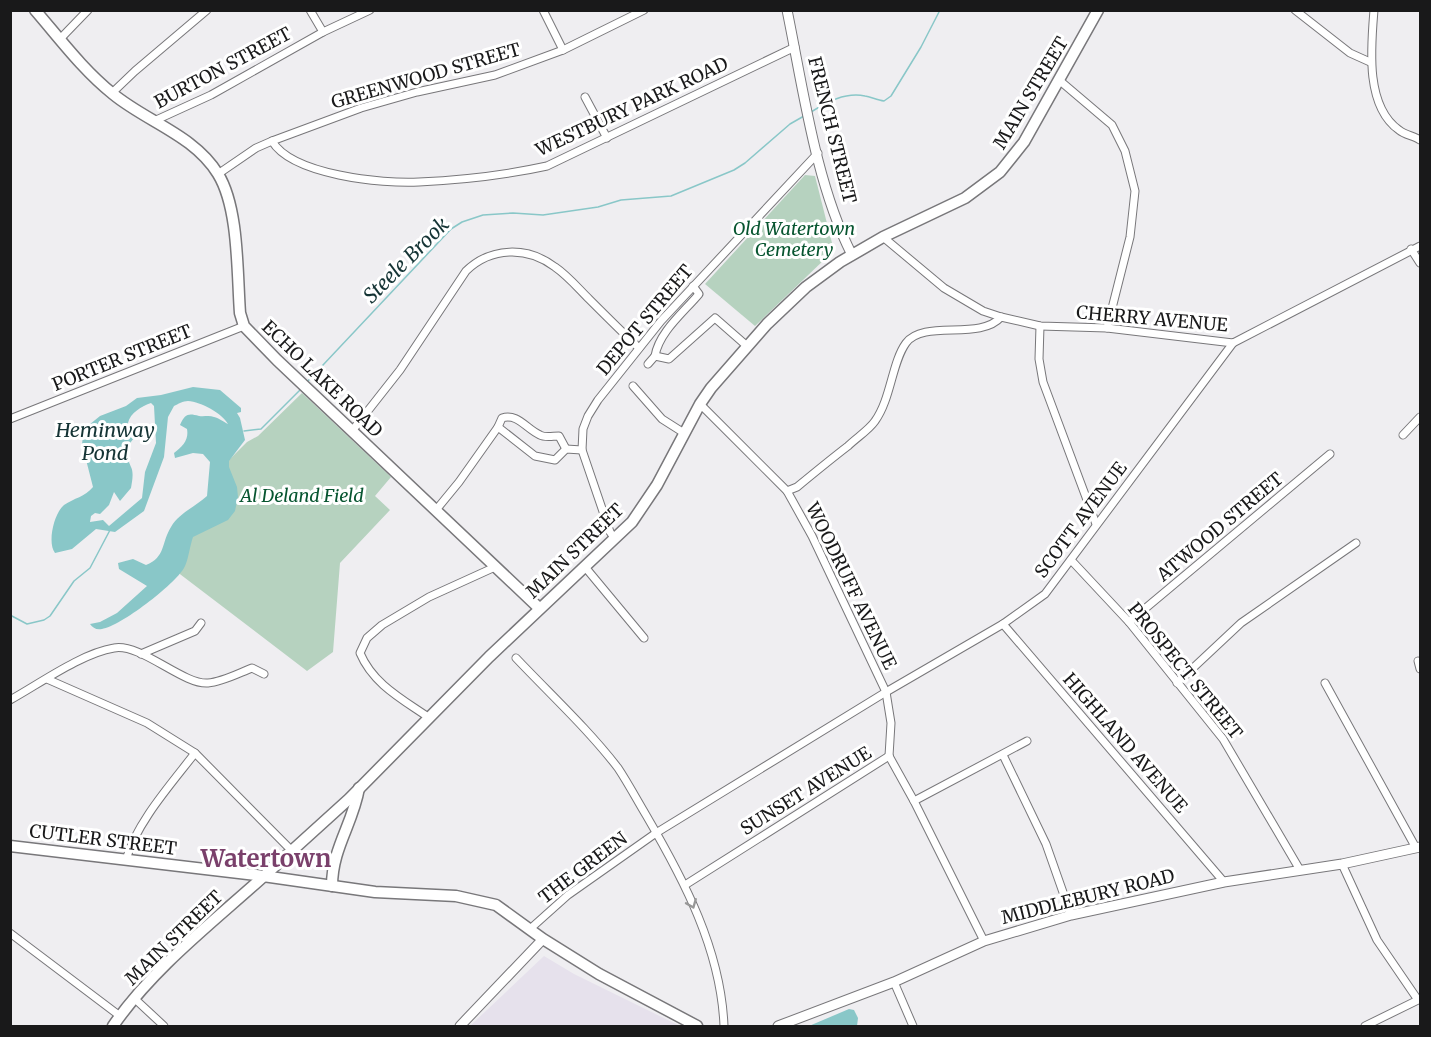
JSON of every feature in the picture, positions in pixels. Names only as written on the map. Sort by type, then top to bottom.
[{"type":"main road","name":"ECHO LAKE ROAD","points":[[34,10],[86,68],[112,93],[192,144],[218,174],[231,206],[240,313],[244,326],[303,385],[539,608]]},
{"type":"main road","name":"MAIN STREET","points":[[113,1026],[166,964],[360,788],[428,717],[539,608],[615,539],[641,511],[700,404],[747,346],[806,287],[883,237],[965,198],[1000,172],[1024,142],[1098,10]]},
{"type":"main road","points":[[332,886],[333,865],[356,806],[360,788]]},
{"type":"main road","name":"CUTLER STREET","points":[[10,846],[264,876],[375,892],[474,899],[496,905],[543,939],[599,974],[697,1026]]},
{"type":"street","points":[[60,39],[88,10]]},
{"type":"street","points":[[112,93],[207,10]]},
{"type":"street","points":[[310,10],[323,32]]},
{"type":"street","name":"BURTON STREET","points":[[154,121],[211,95],[323,32],[370,10]]},
{"type":"street","points":[[543,10],[562,50]]},
{"type":"street","name":"GREENWOOD STREET","points":[[218,174],[256,148],[272,141],[360,108],[417,92],[495,75],[562,50],[644,10]]},
{"type":"street","name":"FRENCH STREET","points":[[787,10],[818,153],[836,219],[852,255]]},
{"type":"street","points":[[1295,10],[1350,53],[1370,62]]},
{"type":"street","points":[[1374,10],[1370,62],[1377,95],[1386,117],[1400,131],[1420,140]]},
{"type":"street","name":"WESTBURY PARK ROAD","points":[[272,141],[276,149],[289,158],[322,172],[354,178],[418,182],[518,172],[547,166],[795,47]]},
{"type":"street","points":[[1059,80],[1112,125],[1125,151],[1135,191],[1130,237],[1107,328]]},
{"type":"street","points":[[585,97],[607,138]]},
{"type":"street","name":"DEPOT STREET","points":[[582,450],[584,429],[598,400],[639,348],[693,286],[818,153]]},
{"type":"street","name":"CHERRY AVENUE","points":[[883,237],[944,288],[983,311],[1040,326],[1107,328],[1233,343],[1420,246]]},
{"type":"street","points":[[1411,249],[1420,263]]},
{"type":"street","points":[[352,431],[400,370],[466,272],[475,263],[494,254],[529,253],[557,268],[639,348]]},
{"type":"street","points":[[648,364],[655,356],[656,347],[661,338],[699,294],[693,286]]},
{"type":"street","points":[[787,491],[797,487],[875,422],[888,397],[898,359],[906,343],[916,336],[932,332],[987,327],[1001,316]]},
{"type":"street","points":[[655,356],[669,359],[715,318],[747,346]]},
{"type":"street","name":"PORTER STREET","points":[[10,418],[244,326]]},
{"type":"street","points":[[1040,326],[1039,359],[1043,382],[1096,524]]},
{"type":"street","name":"SCOTT AVENUE","points":[[886,692],[1003,624],[1045,594],[1233,343]]},
{"type":"street","points":[[633,386],[662,419],[684,433]]},
{"type":"street","name":"WOODRUFF AVENUE","points":[[656,833],[886,692],[837,585],[787,491],[700,404]]},
{"type":"street","points":[[436,510],[459,482],[502,418],[509,416],[519,420],[542,436],[559,436],[566,449]]},
{"type":"street","points":[[1403,435],[1420,417]]},
{"type":"street","points":[[498,427],[535,456],[555,460],[566,449],[582,450],[610,532],[615,539]]},
{"type":"street","name":"ATWOOD STREET","points":[[1129,622],[1330,454]]},
{"type":"street","points":[[1177,683],[1241,623],[1356,543]]},
{"type":"street","name":"PROSPECT STREET","points":[[1071,560],[1129,622],[1223,739],[1300,870]]},
{"type":"street","points":[[428,717],[384,687],[366,668],[360,653],[367,638],[382,625],[429,597],[495,567]]},
{"type":"street","points":[[585,567],[644,638]]},
{"type":"street","points":[[141,654],[195,631],[201,623]]},
{"type":"street","name":"HIGHLAND AVENUE","points":[[1003,624],[1224,882]]},
{"type":"street","points":[[10,700],[93,654],[116,647],[141,654],[197,682],[209,683],[252,668],[264,674]]},
{"type":"street","points":[[516,658],[618,769],[656,833],[685,885],[711,950],[723,1005],[724,1026]]},
{"type":"street","points":[[47,679],[147,723],[195,753],[292,851]]},
{"type":"street","points":[[1324,683],[1418,848]]},
{"type":"street","name":"SUNSET AVENUE","points":[[685,885],[889,756],[891,723],[886,692]]},
{"type":"street","points":[[914,801],[1027,741]]},
{"type":"street","points":[[126,860],[152,810],[195,753]]},
{"type":"street","points":[[1003,755],[1046,844],[1071,915]]},
{"type":"street","points":[[889,756],[984,941]]},
{"type":"street","name":"THE GREEN","points":[[530,929],[568,895],[656,833]]},
{"type":"street","name":"MIDDLEBURY ROAD","points":[[778,1026],[894,982],[984,941],[1071,915],[1224,882],[1342,864],[1418,848]]},
{"type":"street","points":[[1342,864],[1377,940],[1418,1000],[1365,1026]]},
{"type":"street","points":[[10,933],[120,1016]]},
{"type":"street","points":[[460,1026],[543,939]]},
{"type":"street","points":[[894,982],[913,1026]]},
{"type":"street","points":[[135,999],[164,1026]]},
{"type":"shaded area","points":[[544,956],[574,974],[680,1026],[470,1026]]},
{"type":"green space","name":"Old Watertown Cemetery","points":[[805,175],[815,176],[833,247],[826,258],[755,326],[705,284]]},
{"type":"green space","name":"Al Deland Field","points":[[302,393],[391,477],[375,496],[390,510],[340,563],[333,652],[307,671],[168,565],[200,518],[225,464]]},
{"type":"water","name":"Heminway Pond","points":[[193,387],[220,390],[241,408],[241,412],[237,413],[245,440],[229,461],[237,487],[238,497],[235,511],[228,520],[193,537],[184,568],[159,594],[121,621],[102,629],[96,629],[90,624],[100,622],[117,613],[147,586],[119,569],[118,563],[133,559],[146,565],[152,562],[160,554],[174,522],[207,496],[210,462],[203,454],[193,453],[175,458],[174,453],[183,445],[187,436],[187,429],[180,425],[187,415],[210,416],[228,424],[216,412],[199,403],[186,401],[174,406],[168,417],[164,457],[144,511],[115,532],[96,529],[72,549],[55,553],[52,536],[57,514],[64,505],[93,487],[82,444],[84,429],[100,416],[126,406],[137,398]],"holes":[[[151,403],[154,406],[156,443],[145,472],[142,498],[109,526],[103,520],[90,522],[91,516],[95,513],[100,514],[109,505],[114,492],[120,501],[131,488],[132,472],[127,452],[134,438],[128,423],[131,416],[140,408]]]},
{"type":"water","points":[[849,1009],[854,1010],[858,1018],[857,1026],[809,1026]]},
{"type":"waterway","name":"Steele Brook","points":[[811,112],[830,101],[850,95],[867,96],[884,101],[891,96],[921,47],[940,10]]},
{"type":"waterway","name":"Steele Brook","points":[[307,382],[451,229],[462,222],[483,215],[513,213],[543,215],[598,207],[621,200],[671,196],[734,170],[790,124],[804,116]]},
{"type":"waterway","name":"Steele Brook","points":[[244,431],[261,429],[300,390]]},
{"type":"waterway","name":"Steele Brook","points":[[10,615],[27,624],[44,620],[50,616],[74,581],[90,568],[110,530]]},
{"type":"district","name":"Watertown","points":[[266,859]]}]
